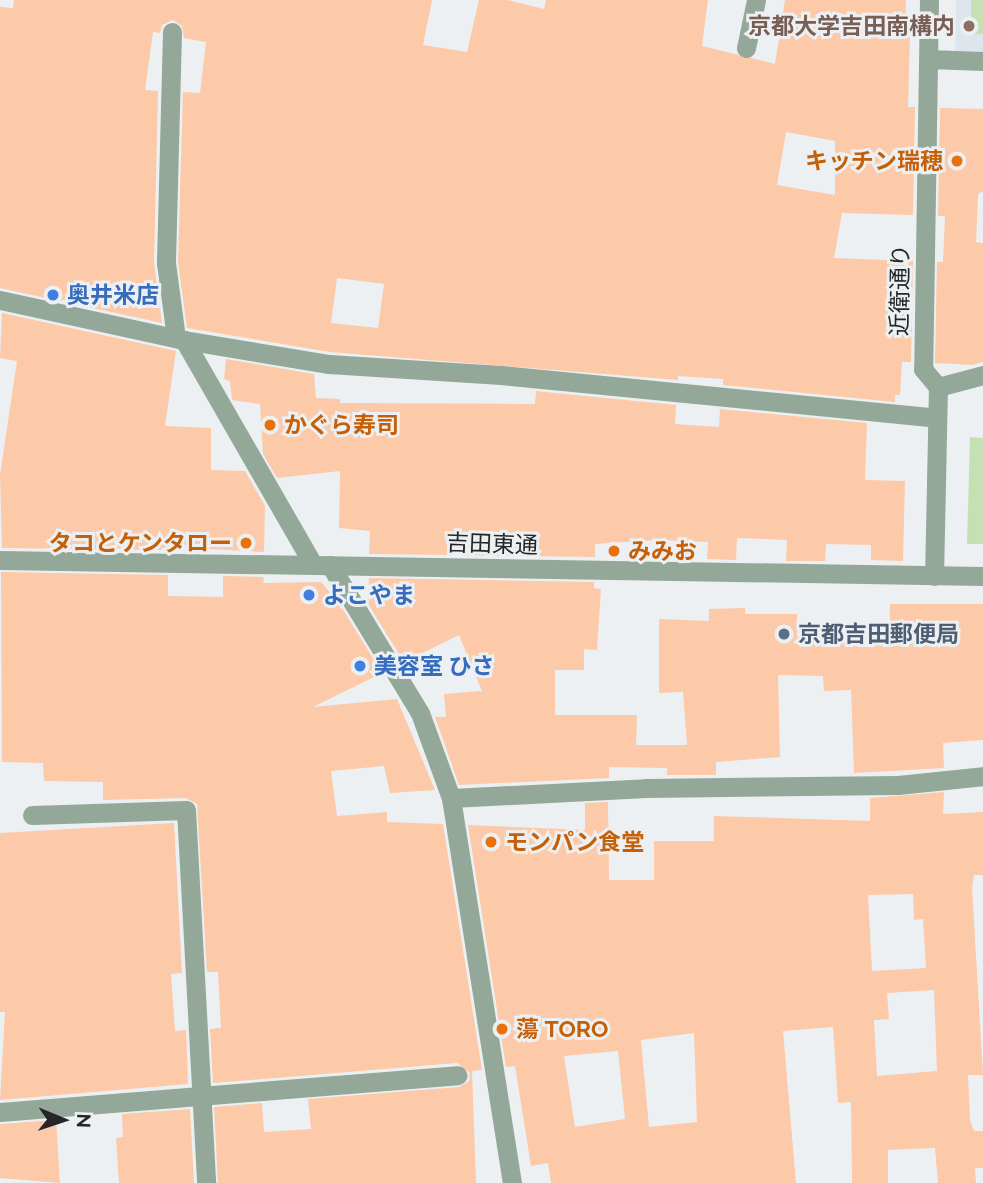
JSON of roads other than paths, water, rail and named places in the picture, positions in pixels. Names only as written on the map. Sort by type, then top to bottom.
[{"type":"street","points":[[746,48],[756,0]]},
{"type":"street","name":"近衛通り","points":[[929,0],[923,369],[938,387],[934,576]]},
{"type":"street","points":[[172,33],[166,263],[180,339],[321,564],[420,713],[451,798],[512,1183]]},
{"type":"street","points":[[929,58],[983,61]]},
{"type":"street","points":[[0,300],[180,339],[329,364],[501,375],[937,418]]},
{"type":"street","points":[[938,387],[983,375]]},
{"type":"street","name":"吉田東通","points":[[0,560],[983,576]]},
{"type":"street","points":[[451,798],[646,788],[898,785],[983,776]]},
{"type":"street","points":[[32,815],[186,810],[206,1183]]},
{"type":"street","points":[[0,1112],[458,1075]]},
{"type":"place","name":"京都大学吉田南構内","points":[[969,26]]},
{"type":"place","name":"キッチン瑞穂","points":[[957,161]]},
{"type":"place","name":"奥井米店","points":[[53,295]]},
{"type":"place","name":"かぐら寿司","points":[[270,425]]},
{"type":"place","name":"タコとケンタロー","points":[[246,543]]},
{"type":"place","name":"みみお","points":[[614,551]]},
{"type":"place","name":"よこやま","points":[[309,595]]},
{"type":"place","name":"京都吉田郵便局","points":[[784,634]]},
{"type":"place","name":"美容室 ひさ","points":[[360,666]]},
{"type":"place","name":"モンパン食堂","points":[[491,842]]},
{"type":"place","name":"蕩 TORO","points":[[502,1029]]}]
